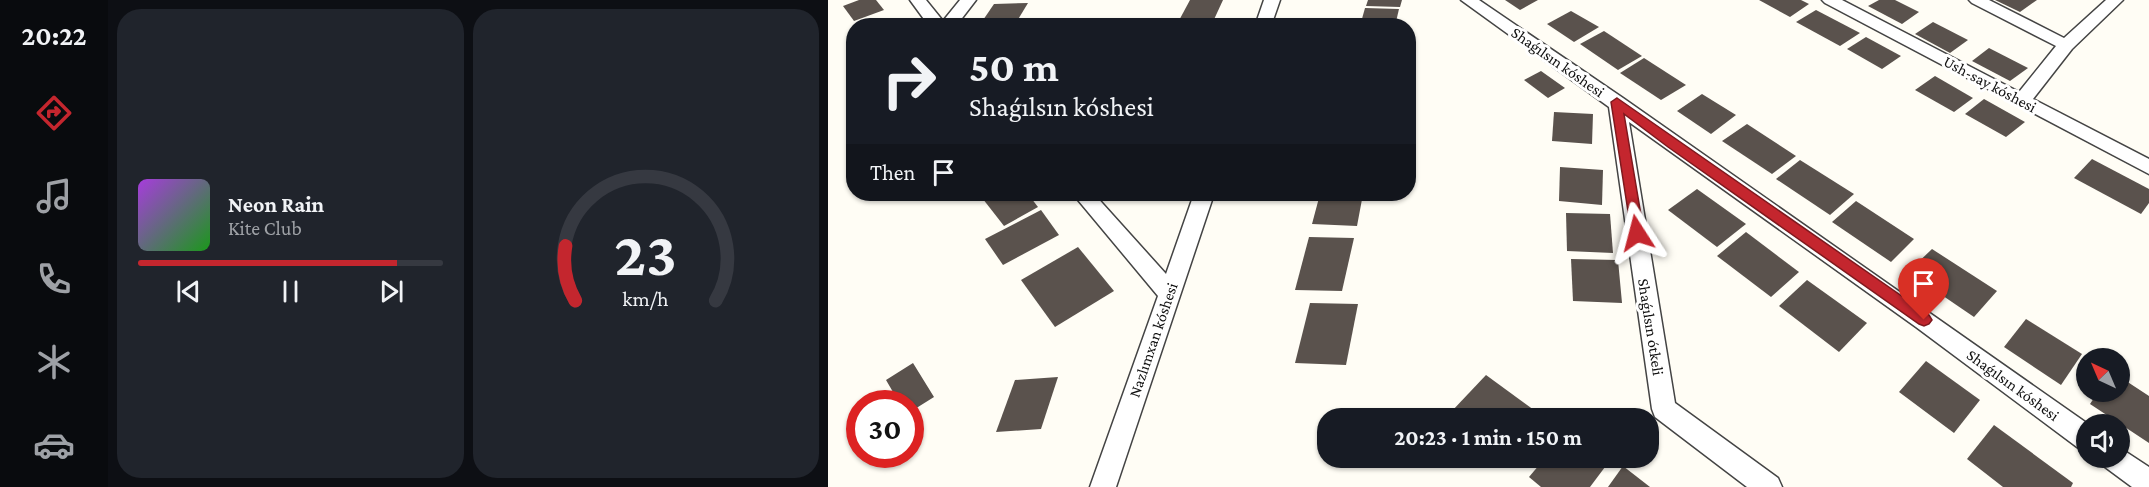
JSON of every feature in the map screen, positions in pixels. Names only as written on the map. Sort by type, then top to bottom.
[{"type":"street","points":[[918,0],[932,18]]},
{"type":"street","points":[[953,18],[968,0]]},
{"type":"street","points":[[1266,18],[1272,0]]},
{"type":"street","name":"Shaǵılsın kóshesi","points":[[1469,0],[1617,102],[1672,144],[1924,320],[2076,431]]},
{"type":"street","name":"Ush-say kóshesi","points":[[1830,0],[2149,167]]},
{"type":"street","points":[[1977,0],[2066,45]]},
{"type":"street","points":[[2022,100],[2066,45],[2115,0]]},
{"type":"street","name":"Shaǵılsın ótkeli","points":[[1617,102],[1664,409],[1769,487]]},
{"type":"street","points":[[1089,201],[1169,293]]},
{"type":"street","name":"Nazlımxan kóshesi","points":[[1103,487],[1202,201]]},
{"type":"street","points":[[2128,468],[2149,483]]},
{"type":"building","points":[[859,0],[876,0],[884,10],[862,18],[852,18],[843,6]]},
{"type":"building","points":[[1190,0],[1223,0],[1215,18],[1180,18]]},
{"type":"building","points":[[1368,0],[1402,0],[1400,7],[1366,6]]},
{"type":"building","points":[[1505,0],[1538,0],[1520,10]]},
{"type":"building","points":[[1759,0],[1801,0],[1809,4],[1790,17]]},
{"type":"building","points":[[1879,0],[1895,0],[1919,12],[1902,24],[1868,6]]},
{"type":"building","points":[[1995,0],[2037,0],[2020,12]]},
{"type":"building","points":[[1028,3],[1019,18],[984,18],[994,4]]},
{"type":"building","points":[[1365,8],[1399,9],[1397,18],[1362,18]]},
{"type":"building","points":[[1816,10],[1860,33],[1840,46],[1796,22]]},
{"type":"building","points":[[1571,11],[1599,27],[1574,42],[1547,24]]},
{"type":"building","points":[[1933,22],[1968,40],[1950,53],[1915,34]]},
{"type":"building","points":[[1604,31],[1642,56],[1618,70],[1580,44]]},
{"type":"building","points":[[1866,37],[1901,56],[1882,69],[1847,49]]},
{"type":"building","points":[[1989,48],[2028,68],[2010,81],[1972,61]]},
{"type":"building","points":[[1644,58],[1686,85],[1661,100],[1620,73]]},
{"type":"building","points":[[1541,71],[1565,88],[1548,98],[1524,80]]},
{"type":"building","points":[[1935,76],[1973,98],[1954,112],[1915,90]]},
{"type":"building","points":[[1702,94],[1736,115],[1711,134],[1677,111]]},
{"type":"building","points":[[1984,99],[2025,122],[2006,137],[1965,114]]},
{"type":"building","points":[[1554,112],[1593,114],[1592,144],[1552,141]]},
{"type":"building","points":[[1747,124],[1796,156],[1772,174],[1722,141]]},
{"type":"building","points":[[2092,159],[2149,189],[2149,203],[2141,214],[2074,178]]},
{"type":"building","points":[[1800,160],[1854,194],[1830,215],[1776,179]]},
{"type":"building","points":[[1560,167],[1603,170],[1602,205],[1559,201]]},
{"type":"building","points":[[1697,189],[1746,224],[1717,247],[1668,210]]},
{"type":"building","points":[[984,201],[1033,201],[1038,207],[1004,226]]},
{"type":"building","points":[[1318,201],[1362,201],[1357,226],[1312,224]]},
{"type":"building","points":[[1856,201],[1914,239],[1891,262],[1832,222]]},
{"type":"building","points":[[1041,210],[1059,235],[1003,265],[985,239]]},
{"type":"building","points":[[1566,213],[1610,214],[1613,253],[1567,251]]},
{"type":"building","points":[[1746,232],[1799,272],[1771,297],[1717,256]]},
{"type":"building","points":[[1309,237],[1354,238],[1342,291],[1295,290]]},
{"type":"building","points":[[1078,247],[1114,291],[1055,327],[1021,280]]},
{"type":"building","points":[[1932,249],[1997,291],[1974,317],[1908,272]]},
{"type":"building","points":[[1571,259],[1618,260],[1622,303],[1573,301]]},
{"type":"building","points":[[1807,280],[1867,323],[1839,352],[1779,306]]},
{"type":"building","points":[[1310,303],[1358,304],[1346,365],[1295,363]]},
{"type":"building","points":[[2026,319],[2076,350],[2076,363],[2061,385],[2004,347]]},
{"type":"building","points":[[1926,361],[1980,400],[1954,433],[1899,392]]},
{"type":"building","points":[[913,363],[934,397],[924,403],[924,390],[892,390],[886,380]]},
{"type":"building","points":[[1486,375],[1531,408],[1455,408]]},
{"type":"building","points":[[1058,377],[1041,429],[996,432],[1015,380]]},
{"type":"building","points":[[2130,384],[2149,396],[2149,443],[2130,430],[2130,414],[2105,414],[2090,404],[2091,402],[2130,402]]},
{"type":"building","points":[[1994,425],[2073,483],[2071,487],[2003,487],[1967,459]]},
{"type":"building","points":[[1537,468],[1604,468],[1590,487],[1541,487],[1529,477]]},
{"type":"building","points":[[1622,468],[1626,468],[1650,487],[1608,487]]},
{"type":"route","points":[[1637,233],[1617,102],[1672,144],[1924,320]]}]
